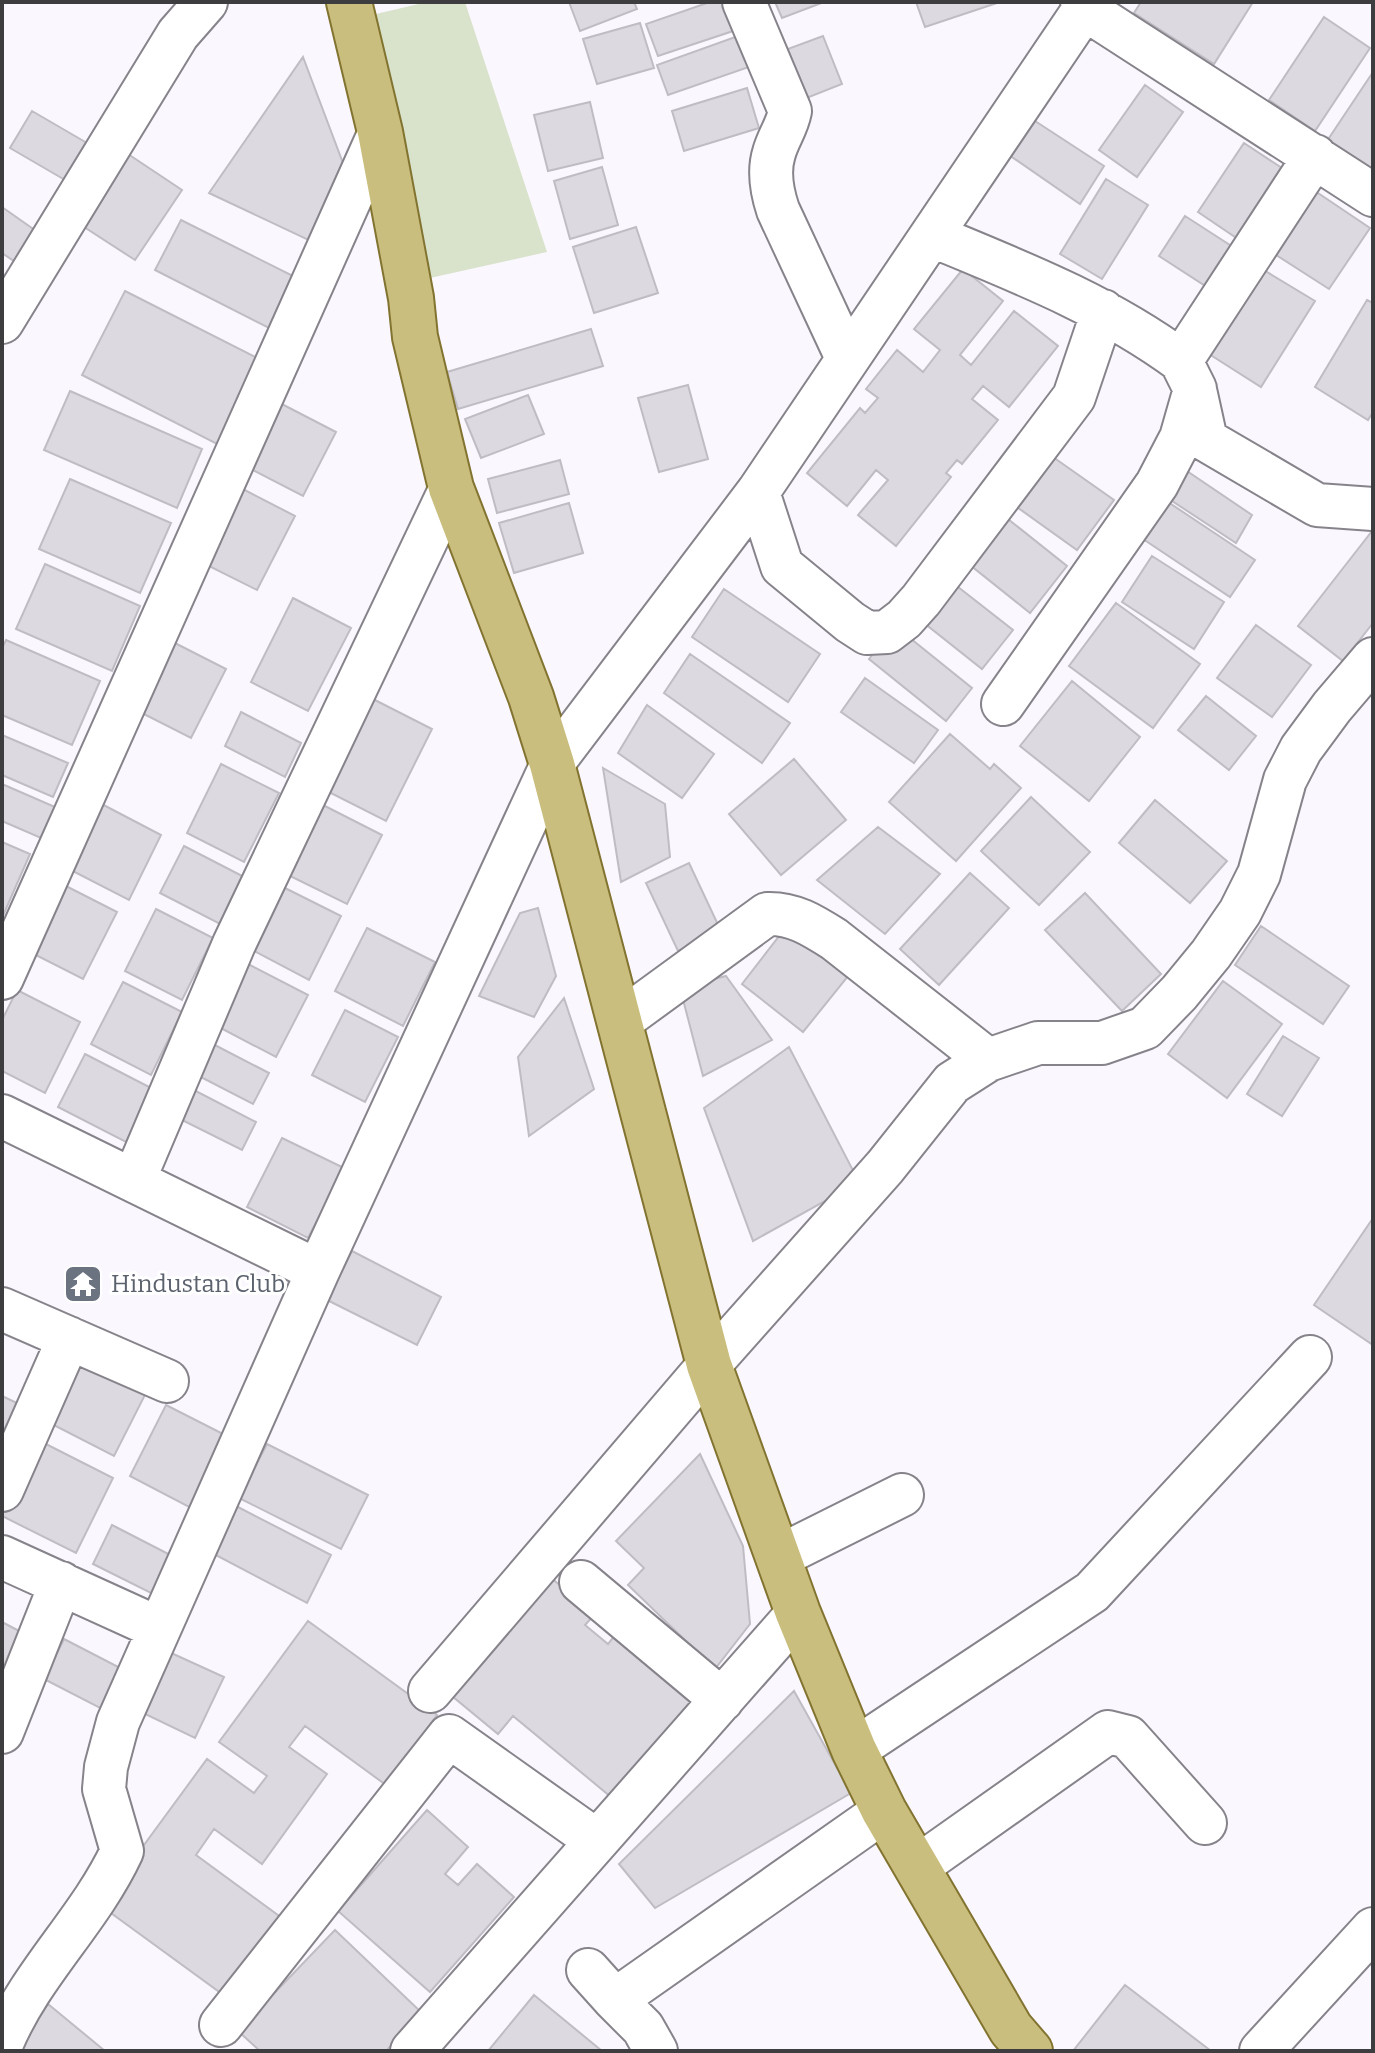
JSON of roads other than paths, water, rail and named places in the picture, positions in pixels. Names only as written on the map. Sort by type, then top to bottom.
[{"type":"main road","points":[[349,2],[380,132],[411,298],[415,337],[451,488],[531,697],[552,764],[709,1365],[798,1613],[854,1750],[884,1811],[1011,2029],[1030,2051]]},
{"type":"street","points":[[2,322],[178,34],[206,2]]},
{"type":"street","points":[[744,2],[790,111],[787,126],[774,150],[772,192],[847,358]]},
{"type":"street","points":[[2,2043],[32,1987],[110,1876],[122,1851],[104,1789],[106,1767],[118,1722],[318,1271],[552,764],[758,492],[933,236],[1085,4],[1373,195]]},
{"type":"street","points":[[2,978],[380,132]]},
{"type":"street","points":[[1003,704],[1157,484],[1181,438],[1188,375],[1315,156]]},
{"type":"street","points":[[933,236],[1067,291],[1147,335],[1188,375],[1206,440],[1317,505],[1373,509]]},
{"type":"street","points":[[758,492],[782,566],[867,633],[887,632],[921,600],[1074,397],[1103,311]]},
{"type":"street","points":[[134,1180],[234,944],[451,488]]},
{"type":"street","points":[[430,1691],[709,1365],[885,1167],[952,1083],[988,1060],[1038,1043],[1102,1043],[1145,1028],[1179,993],[1240,912],[1259,874],[1285,780],[1301,749],[1373,659]]},
{"type":"street","points":[[619,1022],[767,914],[784,913],[810,923],[834,939],[988,1060]]},
{"type":"street","points":[[2,1116],[318,1271]]},
{"type":"street","points":[[2,1309],[167,1381]]},
{"type":"street","points":[[2,1490],[69,1338]]},
{"type":"street","points":[[854,1750],[1092,1592],[1310,1357]]},
{"type":"street","points":[[778,1557],[902,1495]]},
{"type":"street","points":[[2,1557],[158,1628]]},
{"type":"street","points":[[581,1582],[722,1700]]},
{"type":"street","points":[[2,1732],[61,1583]]},
{"type":"street","points":[[412,2051],[798,1613]]},
{"type":"street","points":[[917,1867],[1108,1732],[1128,1737],[1205,1823]]},
{"type":"street","points":[[221,2025],[449,1736],[597,1841]]},
{"type":"street","points":[[656,2051],[643,2028],[602,1985],[884,1811]]},
{"type":"street","points":[[1261,2051],[1373,1929]]},
{"type":"place","name":"Hindustan Club","points":[[83,1284]]}]
